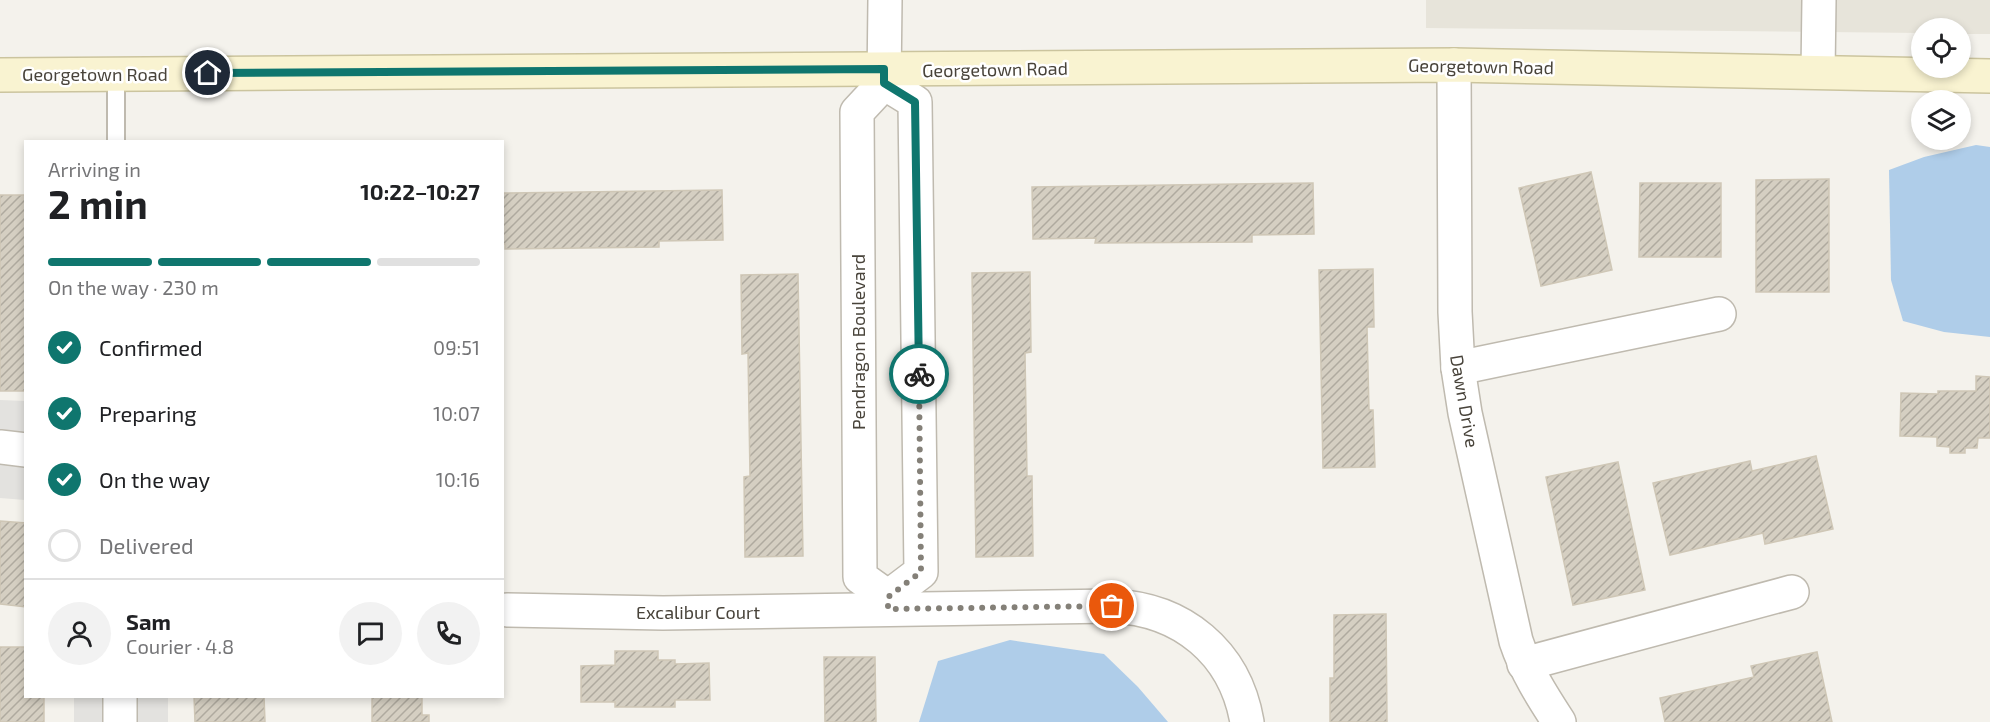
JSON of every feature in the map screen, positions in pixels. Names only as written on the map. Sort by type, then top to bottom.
[{"type":"main road","name":"Georgetown Road","points":[[0,75],[884,76],[1454,65],[1990,76]]},
{"type":"street","points":[[885,0],[884,76],[915,102],[921,572],[888,603]]},
{"type":"street","points":[[1818,72],[1819,0]]},
{"type":"street","name":"Dawn Drive","points":[[1454,65],[1455,312],[1458,368],[1465,413],[1510,618],[1524,664],[1541,697],[1559,722]]},
{"type":"street","name":"Pendragon Boulevard","points":[[884,76],[856,112],[860,577],[888,603]]},
{"type":"street","points":[[1458,368],[1719,314]]},
{"type":"street","points":[[0,447],[24,450]]},
{"type":"street","points":[[1524,664],[1792,592]]},
{"type":"street","points":[[888,603],[1112,606],[1140,608],[1153,612],[1192,631],[1222,660],[1241,697],[1247,722]]},
{"type":"street","name":"Excalibur Court","points":[[507,610],[663,614],[888,603]]},
{"type":"street","points":[[120,698],[120,722]]},
{"type":"lane","points":[[116,74],[116,140]]},
{"type":"shaded area","points":[[1426,0],[1990,0],[1990,34],[1971,34],[1971,18],[1911,18],[1911,33],[1426,28]]},
{"type":"shaded area","points":[[0,400],[24,401],[24,500],[0,498]]},
{"type":"shaded area","points":[[74,698],[168,698],[168,722],[74,722]]},
{"type":"water","points":[[1971,146],[1990,147],[1990,337],[1944,332],[1903,321],[1891,280],[1889,170],[1924,157],[1954,150],[1971,150]]},
{"type":"water","points":[[1010,640],[1104,654],[1138,687],[1168,722],[919,722],[938,661]]},
{"type":"building","points":[[1591,172],[1612,270],[1541,286],[1519,188]]},
{"type":"building","points":[[1829,179],[1829,292],[1756,292],[1756,180]]},
{"type":"building","points":[[1313,183],[1314,234],[1252,235],[1252,242],[1095,243],[1096,238],[1033,239],[1032,187]]},
{"type":"building","points":[[1640,183],[1721,183],[1721,257],[1639,257]]},
{"type":"building","points":[[722,190],[723,240],[659,241],[659,247],[505,249],[504,193]]},
{"type":"building","points":[[0,195],[24,195],[24,391],[0,391]]},
{"type":"building","points":[[1373,269],[1374,327],[1367,327],[1369,410],[1373,410],[1375,467],[1323,468],[1319,270]]},
{"type":"building","points":[[1030,272],[1031,352],[1025,353],[1027,476],[1032,476],[1033,556],[976,557],[972,273]]},
{"type":"building","points":[[798,274],[803,556],[745,557],[744,477],[750,476],[748,353],[742,354],[741,275]]},
{"type":"building","points":[[1976,376],[1990,377],[1990,438],[1978,438],[1977,448],[1965,448],[1965,453],[1950,453],[1950,447],[1937,446],[1937,437],[1900,436],[1901,393],[1938,394],[1938,391],[1976,391]]},
{"type":"building","points":[[1816,456],[1833,529],[1765,544],[1763,533],[1670,555],[1653,483],[1750,461],[1752,471]]},
{"type":"building","points":[[1618,462],[1645,590],[1573,605],[1546,477]]},
{"type":"building","points":[[0,521],[24,523],[24,607],[0,604]]},
{"type":"building","points":[[1386,614],[1387,722],[1330,722],[1330,678],[1334,678],[1334,615]]},
{"type":"building","points":[[0,647],[24,647],[24,698],[44,698],[44,722],[0,722]]},
{"type":"building","points":[[615,651],[658,651],[658,660],[675,660],[675,664],[709,663],[710,700],[675,700],[675,707],[615,707],[615,702],[581,702],[581,666],[615,665]]},
{"type":"building","points":[[1817,652],[1832,722],[1665,722],[1660,698],[1754,677],[1751,666]]},
{"type":"building","points":[[824,657],[875,657],[876,722],[825,722]]},
{"type":"building","points":[[194,698],[264,698],[265,722],[195,722]]},
{"type":"building","points":[[372,698],[422,698],[422,715],[429,715],[429,722],[372,722]]},
{"type":"way so far","points":[[919,374],[921,572],[888,597],[888,609],[1112,606]]},
{"type":"route","points":[[208,73],[884,69],[884,83],[915,102],[919,374]]}]
